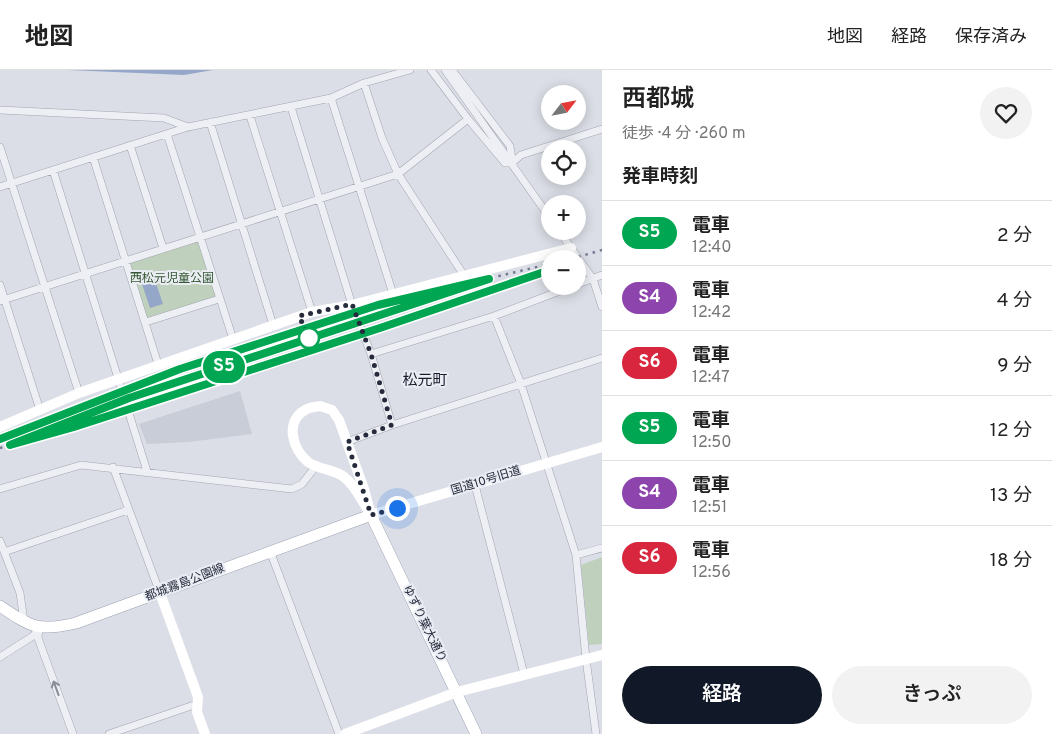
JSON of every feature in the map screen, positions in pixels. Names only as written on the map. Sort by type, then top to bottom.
[{"type":"main road","name":"都城霧島公園線","points":[[0,606],[24,622],[39,628],[60,627],[95,618],[270,551],[371,515]]},
{"type":"main road","name":"ゆずり葉大通り","points":[[371,515],[458,692],[476,734]]},
{"type":"street","points":[[0,187],[188,127],[250,116],[330,98],[364,83],[410,70]]},
{"type":"street","points":[[432,70],[468,119],[505,163],[512,162],[521,155],[602,129]]},
{"type":"street","points":[[445,70],[541,205]]},
{"type":"street","points":[[452,70],[510,146],[512,162]]},
{"type":"street","points":[[364,83],[382,138],[398,174],[465,276]]},
{"type":"street","points":[[330,98],[393,294]]},
{"type":"street","points":[[290,107],[352,304],[371,354],[392,425]]},
{"type":"street","points":[[0,110],[164,118],[188,127]]},
{"type":"street","points":[[250,116],[282,212],[312,312]]},
{"type":"street","points":[[2,300],[398,174],[468,119]]},
{"type":"street","points":[[210,122],[273,325]]},
{"type":"street","points":[[167,134],[233,339]]},
{"type":"street","points":[[130,145],[163,248]]},
{"type":"street","points":[[0,147],[79,393]]},
{"type":"street","points":[[93,157],[158,364]]},
{"type":"street","points":[[53,170],[147,471]]},
{"type":"street","points":[[565,240],[593,279],[602,307]]},
{"type":"street","points":[[0,426],[119,378],[312,312],[393,294],[571,248]]},
{"type":"street","points":[[586,281],[602,275]]},
{"type":"street","points":[[0,285],[2,300],[40,410]]},
{"type":"street","points":[[371,354],[494,316],[549,295]]},
{"type":"street","points":[[146,322],[219,298]]},
{"type":"street","points":[[494,316],[521,384],[576,555],[586,660],[596,734]]},
{"type":"street","points":[[347,442],[392,425],[602,358]]},
{"type":"street","points":[[320,406],[332,410],[339,420],[371,515],[355,488],[344,477],[308,462],[295,446],[292,431],[296,419],[305,410],[320,406]]},
{"type":"street","name":"国道10号旧道","points":[[371,515],[602,447]]},
{"type":"street","points":[[0,489],[80,465],[112,467],[292,489],[302,484],[316,466]]},
{"type":"street","points":[[112,467],[198,697],[197,712],[205,734]]},
{"type":"street","points":[[475,485],[524,674]]},
{"type":"street","points":[[4,552],[128,510]]},
{"type":"street","points":[[0,541],[20,593],[24,622]]},
{"type":"street","points":[[576,555],[602,548]]},
{"type":"street","points":[[270,551],[339,734]]},
{"type":"street","points":[[0,657],[33,636],[39,628]]},
{"type":"street","points":[[39,628],[38,638],[73,734]]},
{"type":"street","points":[[345,734],[458,692],[602,655]]},
{"type":"street","points":[[109,734],[197,704]]},
{"type":"shaded area","points":[[240,391],[252,434],[189,442],[147,444],[139,424]]},
{"type":"green space","name":"西松元児童公園","points":[[200,237],[219,299],[146,322],[125,260]]},
{"type":"green space","points":[[602,557],[602,644],[589,645],[581,565]]},
{"type":"water","points":[[68,70],[213,70],[184,75]]},
{"type":"water","points":[[154,277],[163,304],[150,308],[141,281]]},
{"type":"railway","points":[[586,255],[602,250]]},
{"type":"railway","points":[[0,439],[181,369],[378,305],[541,266]]},
{"type":"railway","points":[[0,448],[207,384],[541,273]]},
{"type":"railway","points":[[67,422],[129,398],[422,301]]},
{"type":"train","name":"S5","points":[[0,439],[180,369],[378,305],[489,279],[129,398],[10,445],[59,432],[434,311],[541,273]]},
{"type":"district","name":"松元町","points":[[425,381]]},
{"type":"route","points":[[309,338],[299,316],[352,304],[371,354],[392,425],[347,442],[371,515],[397,508]]}]
